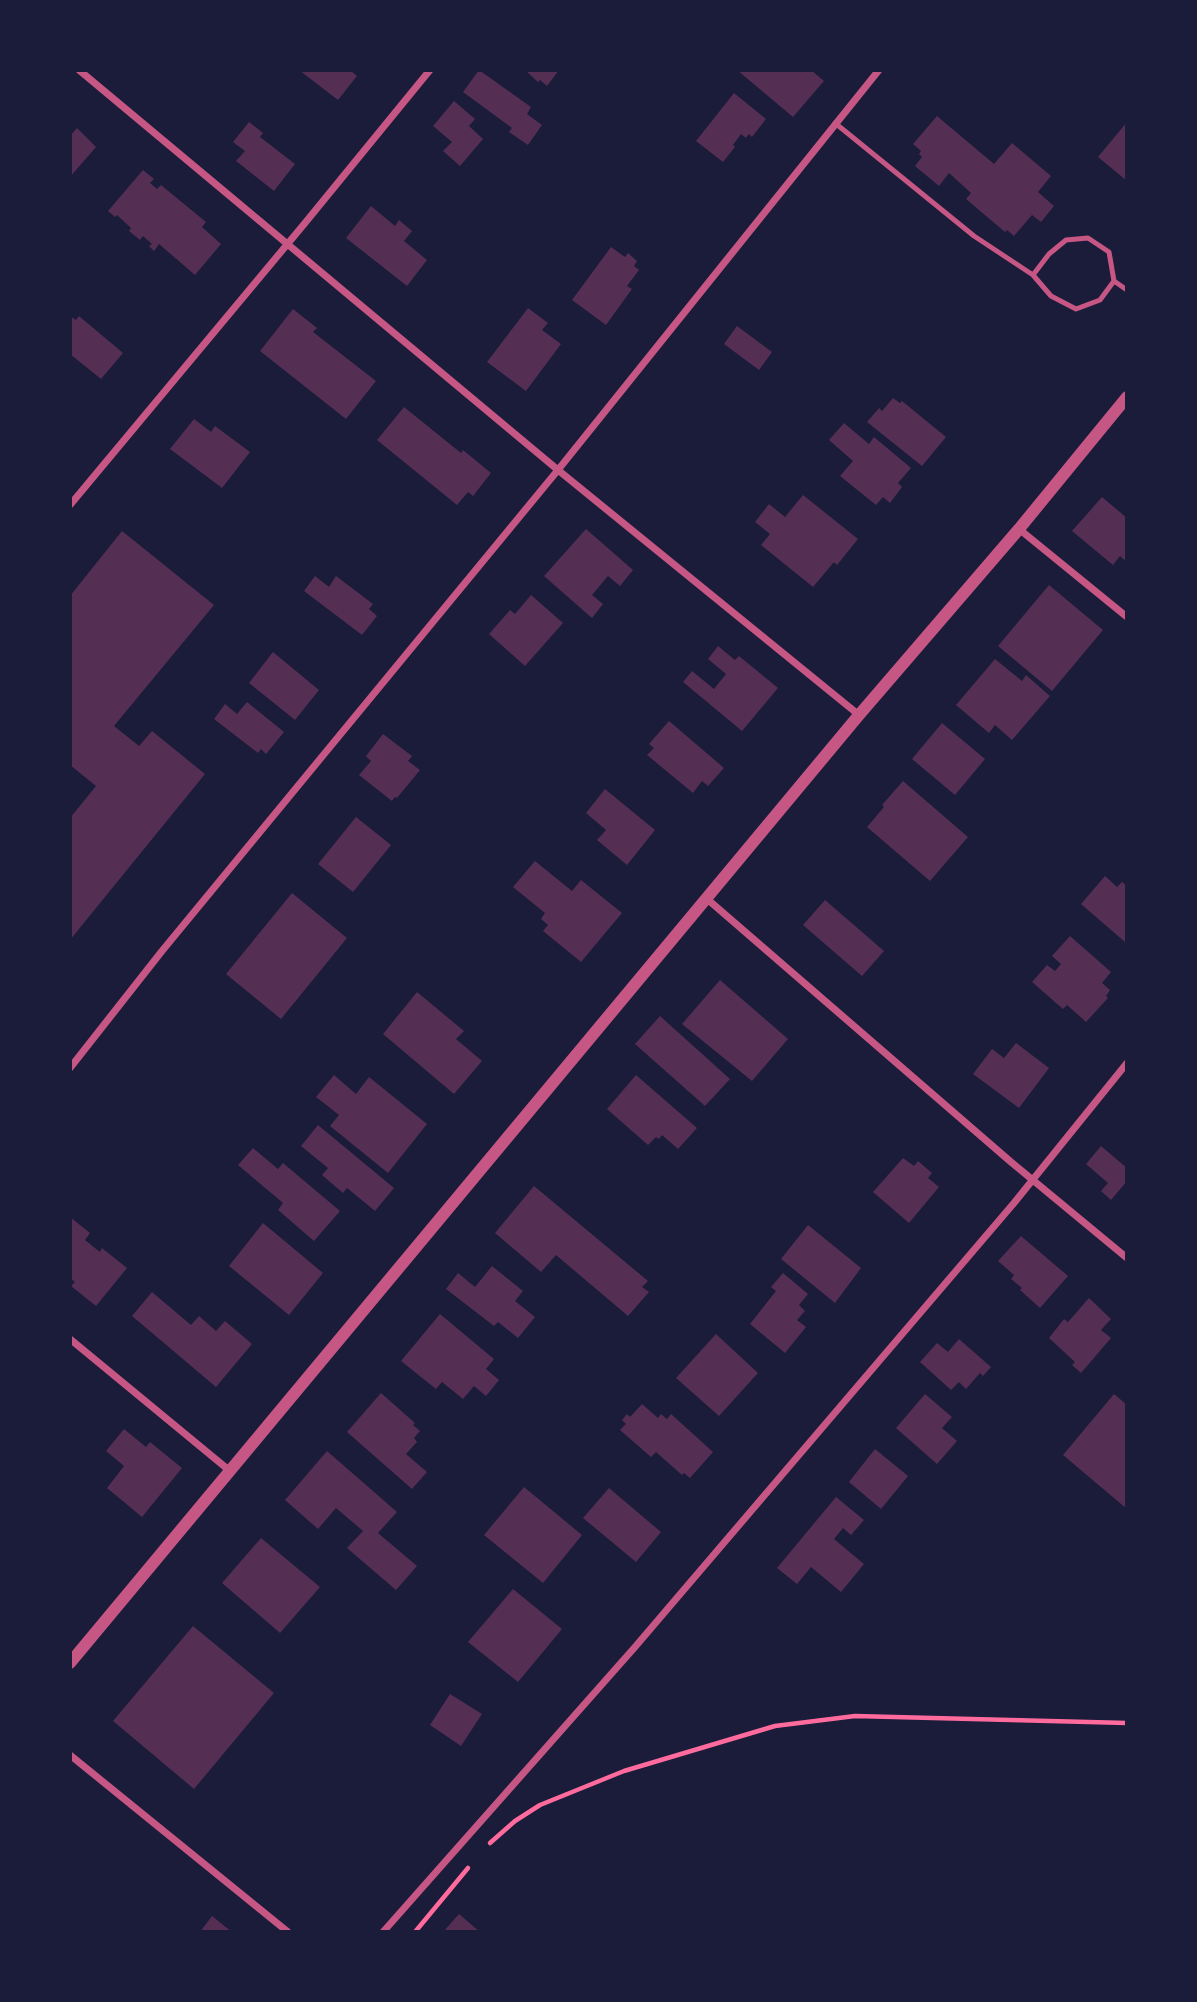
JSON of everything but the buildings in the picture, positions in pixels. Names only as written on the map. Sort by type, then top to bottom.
[{"type":"street","points":[[79,70],[558,470],[859,715]]},
{"type":"street","points":[[70,505],[430,70]]},
{"type":"street","points":[[70,1068],[162,951],[558,470],[879,70]]},
{"type":"street","points":[[70,1663],[859,715],[1019,530],[1127,397]]},
{"type":"street","points":[[1019,530],[1127,617]]},
{"type":"street","points":[[706,898],[1127,1258]]},
{"type":"street","points":[[383,1932],[635,1647],[1033,1180],[1127,1063]]},
{"type":"street","points":[[70,1339],[230,1471]]},
{"type":"street","points":[[70,1755],[288,1932]]},
{"type":"lane","points":[[835,123],[974,236],[1033,275],[1051,296],[1076,309],[1100,300],[1114,281]]},
{"type":"lane","points":[[1033,275],[1049,254],[1066,240],[1088,238],[1109,252],[1114,281],[1127,290]]},
{"type":"path","points":[[487,1845],[515,1821],[540,1805],[624,1771],[775,1726],[855,1716],[1127,1723]]},
{"type":"path","points":[[415,1932],[471,1865]]}]
